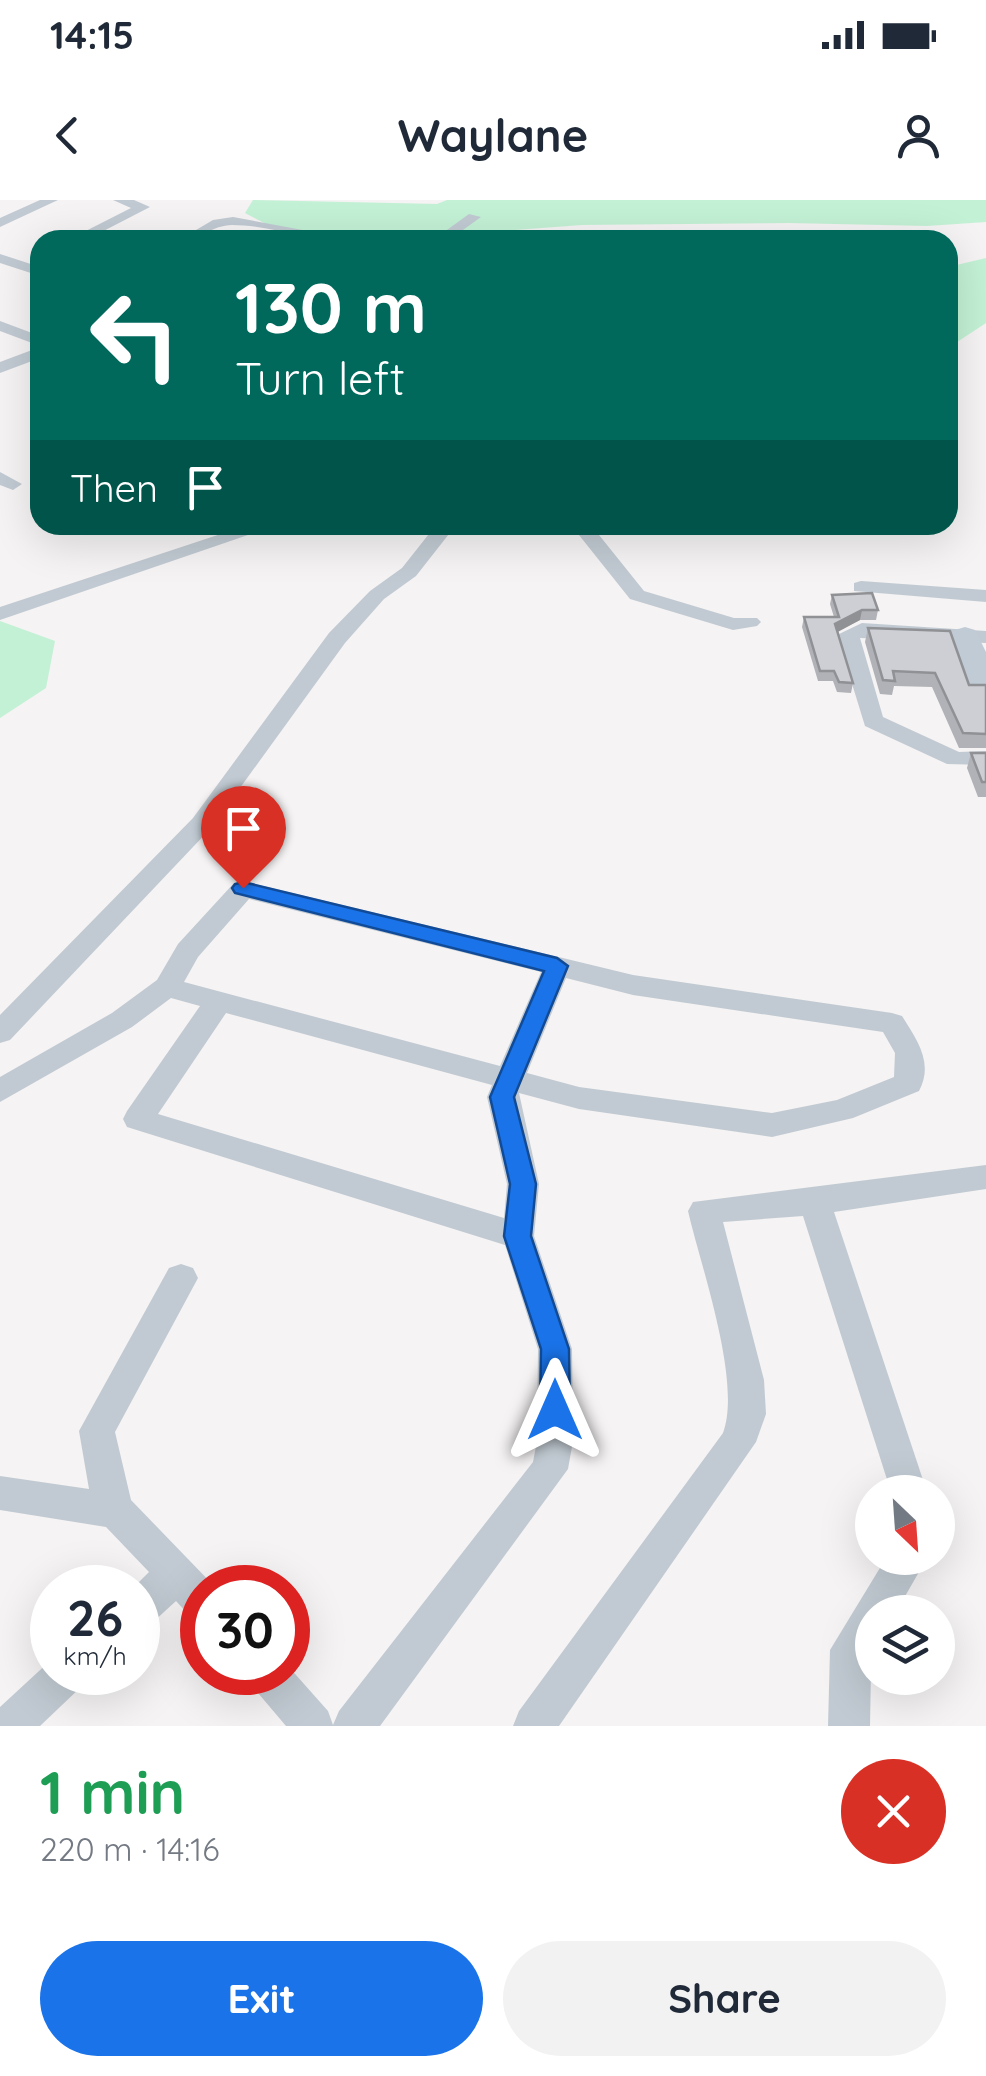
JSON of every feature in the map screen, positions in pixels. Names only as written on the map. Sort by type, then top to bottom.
[{"type":"street","points":[[0,223],[51,200]]},
{"type":"street","points":[[95,230],[142,206],[120,200]]},
{"type":"street","points":[[455,230],[474,217]]},
{"type":"street","points":[[205,230],[233,221],[272,230]]},
{"type":"street","points":[[0,258],[30,268]]},
{"type":"street","points":[[23,266],[30,263]]},
{"type":"street","points":[[0,326],[30,337]]},
{"type":"street","points":[[0,368],[30,356]]},
{"type":"street","points":[[0,614],[237,535]]},
{"type":"street","points":[[0,1033],[202,823],[338,638],[377,596],[409,572],[438,535]]},
{"type":"street","points":[[589,535],[636,594],[733,624],[750,622]]},
{"type":"street","points":[[861,587],[986,596]]},
{"type":"street","points":[[986,689],[975,636],[862,629],[848,635],[873,721],[955,759],[986,758]]},
{"type":"street","points":[[0,1091],[122,1020],[166,987],[188,951],[243,888],[633,985],[892,1023],[910,1053],[908,1083],[842,1110],[772,1126],[580,1098],[166,987]]},
{"type":"street","points":[[354,1726],[550,1469],[555,1441],[555,1349],[518,1236],[523,1184],[502,1097],[557,966]]},
{"type":"street","points":[[218,1002],[138,1119],[518,1236]]},
{"type":"street","points":[[534,1726],[738,1442],[748,1414],[746,1380],[704,1211],[815,1202],[986,1178]]},
{"type":"street","points":[[815,1202],[903,1475]]},
{"type":"street","points":[[180,1576],[116,1511],[97,1431],[181,1278]]},
{"type":"street","points":[[0,1493],[116,1511]]},
{"type":"street","points":[[849,1726],[850,1650],[855,1642]]},
{"type":"street","points":[[19,1723],[46,1695]]},
{"type":"street","points":[[286,1695],[312,1726]]},
{"type":"green space","points":[[253,200],[437,204],[447,200],[986,200],[986,222],[927,226],[789,223],[582,225],[514,230],[278,230],[245,213]]},
{"type":"green space","points":[[986,258],[986,323],[958,341],[958,265]]},
{"type":"green space","points":[[0,621],[55,641],[46,688],[0,718]]},
{"type":"building","points":[[872,593],[878,610],[862,610],[835,624],[853,683],[839,682],[834,671],[820,671],[804,617],[839,617],[832,595]]},
{"type":"building","points":[[868,628],[950,631],[969,685],[986,685],[986,734],[963,733],[935,673],[893,671],[895,681],[883,680]]},
{"type":"building","points":[[971,753],[986,753],[986,782],[982,782]]},
{"type":"route","points":[[243,888],[557,966],[502,1097],[523,1184],[518,1236],[555,1349],[555,1410]]}]
